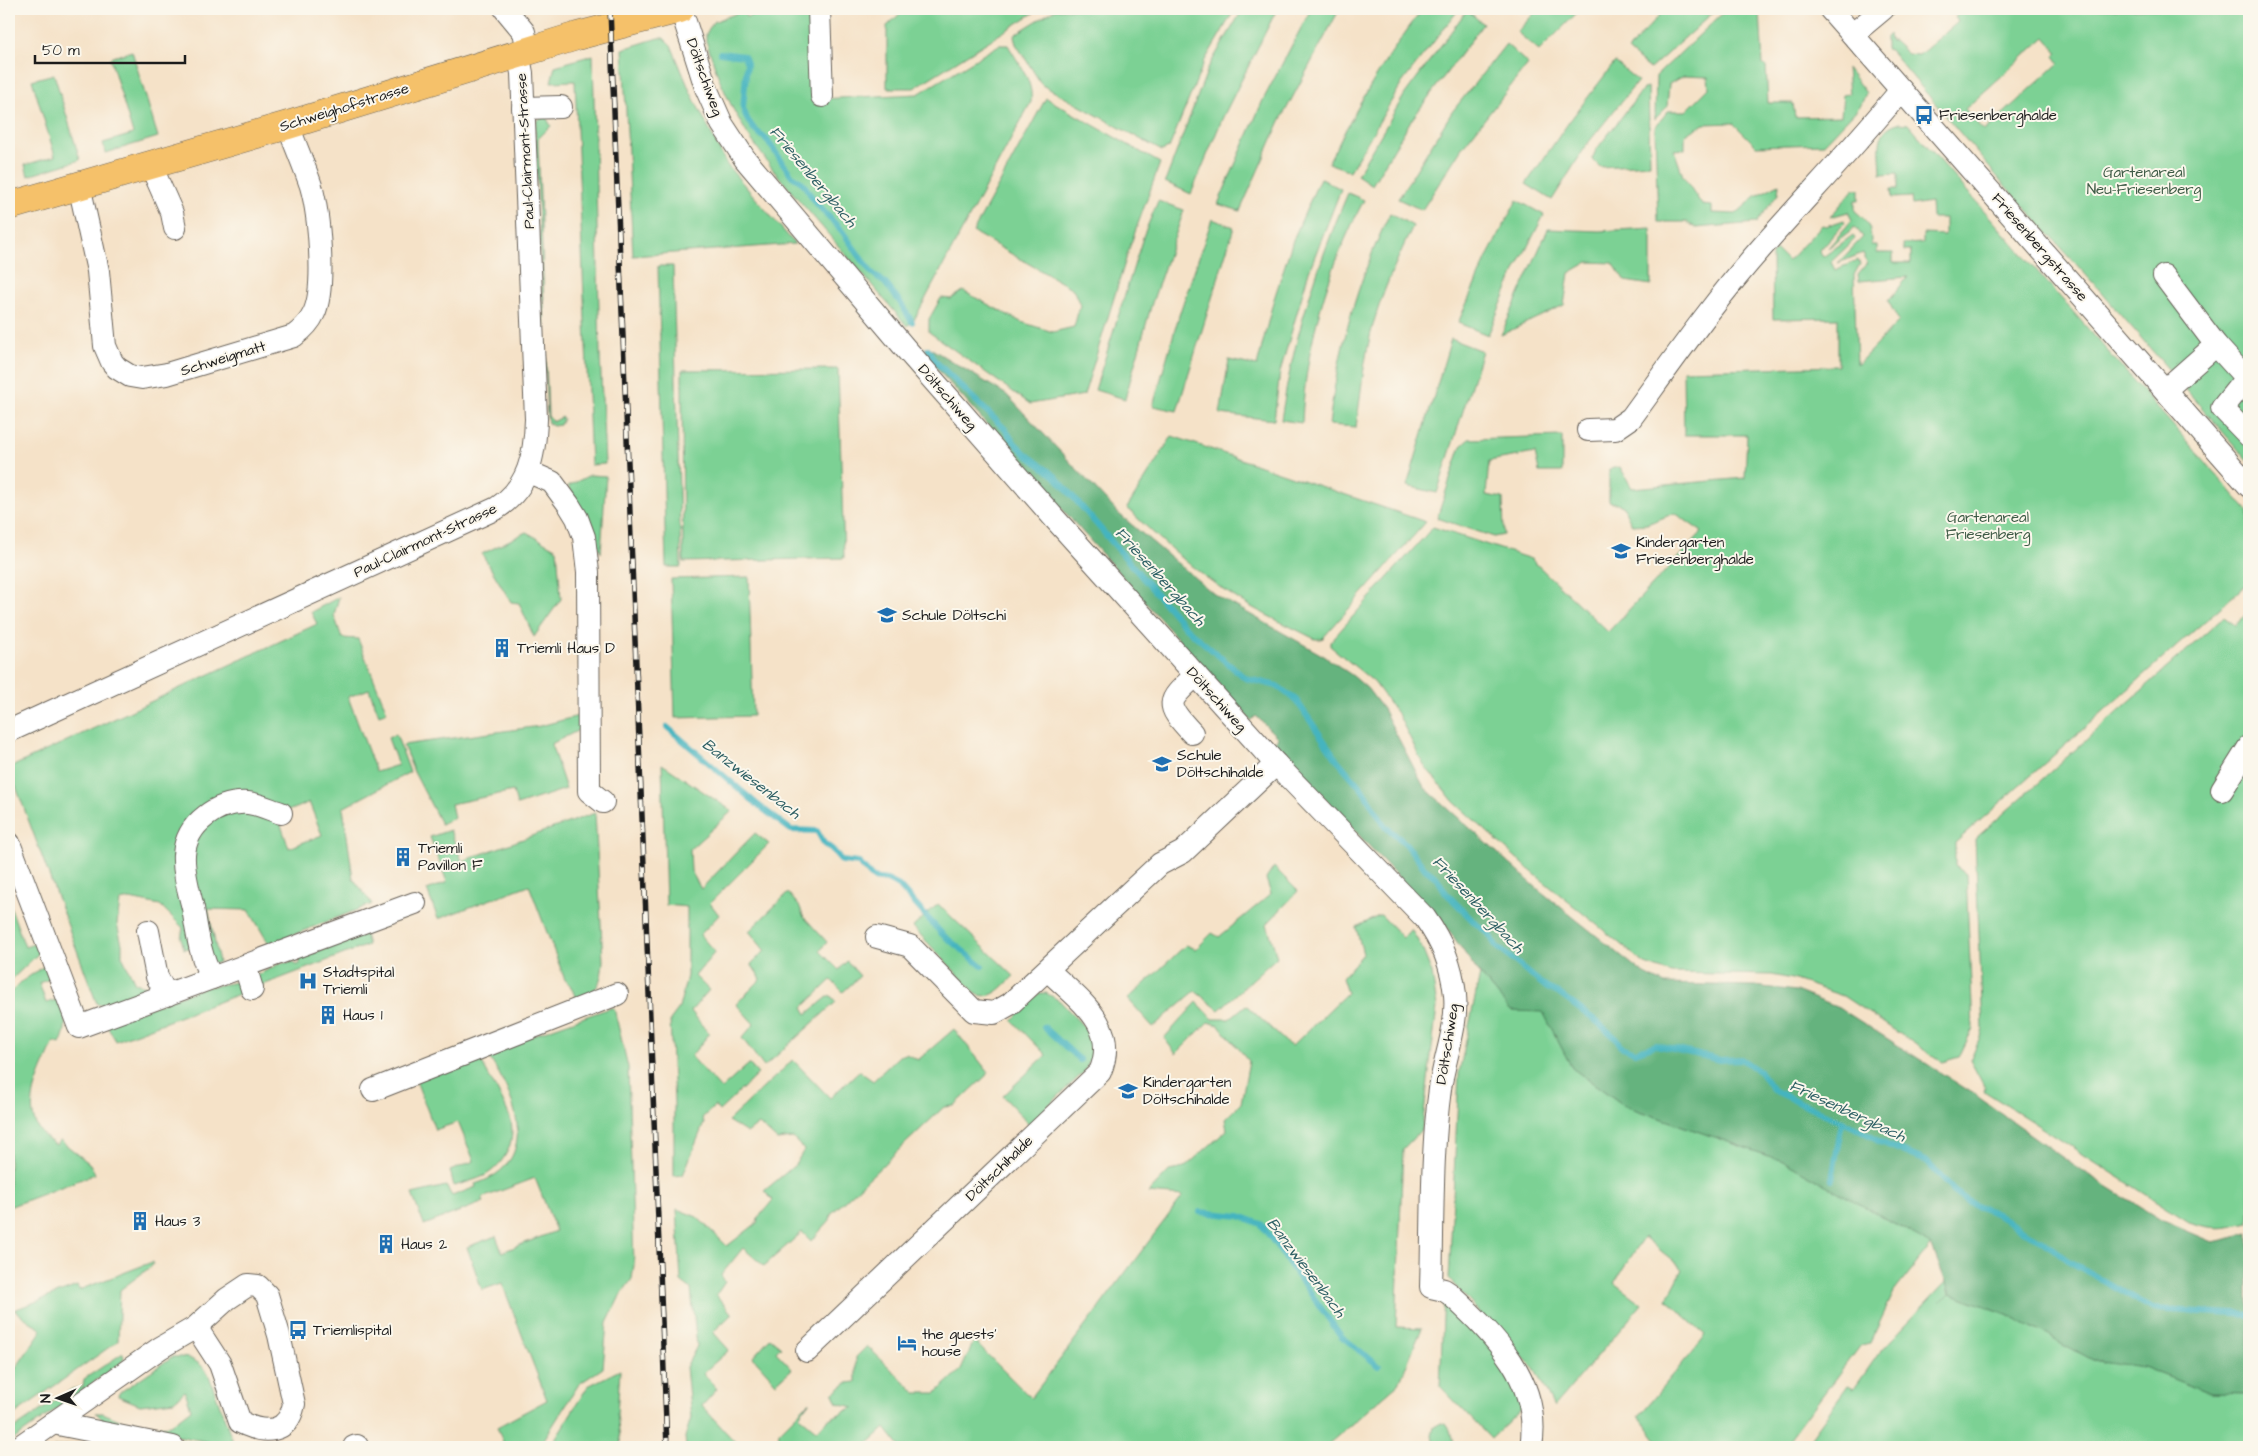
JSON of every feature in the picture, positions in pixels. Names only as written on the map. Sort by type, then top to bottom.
[{"type":"main road","name":"Schweighofstrasse","points":[[9,206],[288,125],[523,52],[636,14],[681,9]]},
{"type":"street","points":[[505,9],[524,32],[523,52]]},
{"type":"street","name":"Döltschiweg","points":[[681,9],[706,88],[722,124],[745,159],[905,348],[1055,519],[1276,764],[1425,918],[1443,945],[1449,962],[1455,998],[1454,1016],[1440,1089],[1436,1128],[1431,1287],[1444,1290],[1450,1294],[1496,1339],[1511,1359],[1526,1390],[1533,1418],[1531,1447]]},
{"type":"street","points":[[819,9],[822,96]]},
{"type":"street","name":"Friesenbergstrasse","points":[[1830,9],[2249,486]]},
{"type":"street","points":[[1853,34],[1882,9]]},
{"type":"street","name":"Paul-Clairmont-Strasse","points":[[9,731],[497,508],[518,490],[529,472],[536,438],[523,108],[523,52]]},
{"type":"street","points":[[1588,430],[1615,429],[1631,418],[1713,307],[1750,262],[1901,90]]},
{"type":"street","points":[[523,108],[561,107]]},
{"type":"street","name":"Schweigmatt","points":[[79,185],[98,271],[105,346],[112,362],[130,376],[142,378],[167,374],[225,358],[294,336],[302,330],[315,312],[319,288],[318,214],[288,125]]},
{"type":"street","points":[[156,178],[172,213],[175,228]]},
{"type":"street","points":[[2164,276],[2216,345],[2246,378],[2216,415],[2249,436]]},
{"type":"street","points":[[2165,390],[2216,345]]},
{"type":"street","points":[[529,472],[552,482],[573,511],[584,537],[588,572],[589,791],[603,802]]},
{"type":"street","points":[[1192,732],[1171,706],[1174,697],[1196,675]]},
{"type":"street","points":[[2222,790],[2249,747]]},
{"type":"street","points":[[877,937],[910,946],[967,1006],[980,1013],[994,1013],[1003,1010],[1160,864],[1183,852],[1276,764]]},
{"type":"street","points":[[212,978],[200,947],[188,884],[184,856],[187,843],[196,826],[206,815],[219,807],[234,803],[250,803],[281,813]]},
{"type":"street","points":[[9,843],[79,1027],[415,903]]},
{"type":"street","points":[[148,931],[157,977],[167,995]]},
{"type":"street","points":[[244,966],[252,989]]},
{"type":"street","name":"Döltschihalde","points":[[807,1351],[1100,1072],[1106,1055],[1106,1046],[1101,1026],[1048,970]]},
{"type":"street","points":[[373,1090],[617,994]]},
{"type":"street","points":[[19,1447],[160,1348],[196,1326],[248,1285],[253,1285],[267,1294],[279,1335],[294,1404],[286,1423],[276,1430],[255,1430],[240,1422],[220,1364],[196,1326]]},
{"type":"street","points":[[53,1424],[173,1447]]},
{"type":"green space","points":[[775,9],[815,9],[819,99],[918,94],[999,45],[1008,45],[1028,79],[1031,102],[914,320],[907,326],[774,171],[748,135],[720,81],[706,41],[706,34],[713,22],[743,11],[746,17]]},
{"type":"green space","points":[[905,9],[1040,9],[914,88],[887,88],[887,26]]},
{"type":"green space","points":[[1056,9],[1235,9],[1204,62],[1169,148],[1162,151],[1042,85],[1016,44],[1014,37],[1017,33]]},
{"type":"green space","points":[[1243,9],[1277,9],[1223,117],[1191,194],[1165,182],[1209,66]]},
{"type":"green space","points":[[1311,9],[1333,9],[1338,12],[1280,121],[1240,211],[1218,204],[1263,100]]},
{"type":"green space","points":[[1423,9],[1459,9],[1402,83],[1350,171],[1328,163],[1372,84],[1396,46]]},
{"type":"green space","points":[[1538,9],[1581,9],[1539,51],[1517,32]]},
{"type":"green space","points":[[1665,9],[1717,9],[1650,69],[1628,50]]},
{"type":"green space","points":[[1727,9],[1762,9],[1760,11],[1763,65],[1766,66],[1768,103],[1793,103],[1795,117],[1841,116],[1843,95],[1849,94],[1847,68],[1866,93],[1861,105],[1824,144],[1756,146],[1733,123],[1704,124],[1685,135],[1685,149],[1674,150],[1683,176],[1702,205],[1712,206],[1712,213],[1736,214],[1756,196],[1779,184],[1778,194],[1756,223],[1696,228],[1687,222],[1658,222],[1655,127],[1668,111],[1686,111],[1709,88],[1708,77],[1684,76],[1669,84],[1667,107],[1655,119],[1656,76]]},
{"type":"green space","name":"Gartenareal Neu-Friesenberg","points":[[1965,9],[2249,9],[2249,462],[2095,285],[2000,180],[1890,50],[1886,49],[1886,37],[1889,34],[1890,41],[1894,41],[1908,54],[1919,55],[1958,22],[1955,17]],"holes":[[[2045,37],[2058,53],[2054,56],[2059,63],[1984,131],[1965,109]]]},
{"type":"green space","points":[[1467,10],[1483,24],[1410,122],[1372,185],[1357,175],[1405,94]]},
{"type":"green space","points":[[658,38],[664,38],[671,45],[690,91],[727,165],[795,244],[633,256],[623,49]]},
{"type":"green space","points":[[1506,44],[1528,64],[1461,149],[1422,210],[1398,199],[1452,112]]},
{"type":"green space","points":[[132,51],[158,137],[106,153],[103,143],[133,134],[110,58]]},
{"type":"green space","points":[[593,55],[600,354],[605,464],[591,465],[575,81],[551,82],[555,66]]},
{"type":"green space","points":[[1615,62],[1638,81],[1588,143],[1552,200],[1526,184],[1569,122]]},
{"type":"green space","points":[[54,74],[80,160],[28,176],[25,165],[55,156],[32,80]]},
{"type":"green space","points":[[1648,87],[1650,164],[1600,167],[1592,159],[1596,150],[1644,88]]},
{"type":"green space","points":[[1046,98],[1160,163],[1130,246],[1084,395],[1030,404],[929,332],[929,319],[941,298],[951,299],[963,291],[1021,322],[1053,332],[1074,327],[1080,305],[1073,289],[973,232]]},
{"type":"green space","points":[[546,117],[551,126],[538,139],[548,416],[553,422],[562,417],[563,419],[560,425],[553,426],[548,423],[547,417],[535,128],[537,120]]},
{"type":"green space","name":"Gartenareal Friesenberg","points":[[1898,123],[1908,124],[2249,512],[2249,582],[1955,843],[1955,866],[1966,874],[1973,1028],[1959,1057],[1942,1062],[1843,996],[1792,979],[1772,975],[1671,973],[1645,964],[1532,872],[1454,802],[1423,764],[1399,716],[1374,682],[1330,646],[1330,642],[1433,527],[1531,559],[1608,632],[1702,532],[1675,513],[1647,524],[1632,525],[1623,506],[1609,501],[1609,469],[1620,467],[1632,488],[1745,478],[1747,435],[1684,435],[1683,370],[1838,366],[1838,318],[1773,319],[1772,254],[1777,250],[1788,261],[1822,225],[1826,226],[1844,220],[1845,222],[1819,251],[1823,257],[1853,235],[1855,239],[1831,262],[1835,270],[1858,260],[1860,264],[1854,275],[1857,365],[1899,321],[1888,301],[1908,277],[1859,281],[1858,274],[1867,263],[1863,253],[1838,263],[1863,237],[1855,227],[1828,248],[1852,220],[1848,212],[1830,217],[1854,189],[1859,189],[1859,200],[1855,200],[1855,211],[1868,225],[1871,245],[1877,245],[1877,253],[1893,253],[1893,263],[1911,263],[1911,251],[1904,251],[1903,244],[1923,243],[1923,234],[1945,235],[1945,218],[1932,218],[1931,202],[1912,205],[1911,197],[1892,198],[1891,189],[1898,189],[1898,173],[1881,174],[1880,143],[1882,137],[1890,126]]},
{"type":"green space","points":[[1320,178],[1341,189],[1309,271],[1280,372],[1274,420],[1220,414],[1229,360],[1257,366],[1273,302],[1293,240]]},
{"type":"green space","points":[[1348,193],[1364,200],[1329,280],[1321,308],[1308,365],[1302,423],[1281,420],[1292,361],[1307,305]]},
{"type":"green space","points":[[1517,200],[1544,215],[1516,269],[1488,335],[1458,323],[1488,255]]},
{"type":"green space","points":[[1158,201],[1184,210],[1152,303],[1125,399],[1095,390],[1144,234]]},
{"type":"green space","points":[[1390,213],[1413,226],[1392,272],[1370,335],[1356,427],[1329,425],[1338,370],[1350,316],[1368,264]]},
{"type":"green space","points":[[1212,219],[1234,227],[1177,411],[1153,406],[1180,312]]},
{"type":"green space","points":[[1651,228],[1651,285],[1625,281],[1613,263],[1588,262],[1569,273],[1564,305],[1501,335],[1548,229],[1599,231]]},
{"type":"green space","points":[[658,266],[673,266],[681,567],[666,567]]},
{"type":"green space","points":[[1451,339],[1482,351],[1437,493],[1407,486]]},
{"type":"green space","points":[[930,348],[1007,395],[1119,514],[1214,594],[1324,656],[1367,688],[1383,709],[1424,787],[1538,889],[1643,973],[1665,984],[1755,986],[1796,991],[1841,1009],[1974,1094],[2073,1165],[2161,1220],[2213,1242],[2249,1234],[2249,1395],[2211,1394],[2143,1367],[2093,1360],[2007,1314],[1950,1293],[1931,1244],[1783,1161],[1625,1106],[1572,1068],[1543,1012],[1511,1011],[1476,969],[1440,918],[1435,916],[1273,744],[1278,738],[1256,716],[1251,721],[923,353]]},
{"type":"green space","points":[[838,369],[844,558],[683,562],[682,370]]},
{"type":"green space","points":[[1172,436],[1426,522],[1322,639],[1315,639],[1233,596],[1178,555],[1127,508]]},
{"type":"green space","points":[[1562,436],[1562,472],[1539,472],[1535,453],[1489,461],[1486,495],[1503,498],[1504,535],[1494,537],[1437,518],[1461,446],[1469,439]]},
{"type":"green space","points":[[590,475],[606,476],[601,553],[583,511],[568,486]]},
{"type":"green space","points":[[526,532],[557,549],[561,599],[534,637],[519,603],[511,602],[482,554]]},
{"type":"green space","points":[[749,577],[753,716],[675,718],[671,579]]},
{"type":"green space","points":[[339,597],[334,615],[342,638],[358,639],[387,712],[379,715],[369,689],[348,697],[376,772],[398,765],[388,738],[396,734],[410,772],[343,808],[353,878],[372,904],[290,936],[290,942],[270,946],[249,910],[208,909],[219,962],[209,966],[193,908],[187,869],[188,845],[198,826],[216,811],[226,807],[248,805],[277,814],[289,848],[322,835],[309,802],[288,810],[278,809],[249,800],[232,800],[221,803],[201,814],[190,827],[184,842],[181,859],[185,896],[197,947],[184,949],[181,938],[183,928],[160,905],[130,899],[120,901],[117,924],[122,944],[122,956],[135,983],[146,986],[145,990],[102,1005],[97,1004],[9,768],[317,624],[311,612]]},
{"type":"green space","points":[[2249,614],[2249,1223],[2213,1227],[2189,1222],[1984,1091],[1985,1088],[1970,1060],[1983,1030],[1975,839],[2224,617],[2235,625]]},
{"type":"green space","points":[[582,715],[583,728],[551,744],[566,789],[517,805],[513,791],[451,804],[454,818],[441,824],[414,772],[403,745],[540,726]]},
{"type":"green space","points":[[662,764],[732,811],[690,849],[691,871],[701,889],[755,833],[769,844],[710,903],[719,915],[700,935],[715,952],[695,976],[709,990],[691,1011],[709,1034],[691,1056],[721,1089],[749,1064],[758,1074],[719,1111],[715,1106],[702,1118],[704,1123],[683,1175],[674,1176],[674,1102],[670,1020],[679,1008],[687,976],[687,907],[666,905]]},
{"type":"green space","points":[[595,813],[603,961],[600,981],[590,993],[576,998],[570,985],[565,980],[529,885],[438,919],[427,890],[447,882],[430,837],[450,830],[462,861]]},
{"type":"green space","points":[[1274,867],[1298,891],[1267,924],[1277,957],[1219,1010],[1195,991],[1153,1027],[1128,999],[1186,945],[1196,949],[1212,933],[1219,937],[1271,894],[1266,879]]},
{"type":"green space","points":[[788,893],[800,907],[803,916],[827,942],[820,951],[839,970],[847,961],[860,976],[843,992],[831,980],[803,1007],[807,1014],[830,995],[836,1002],[764,1067],[742,1038],[754,1024],[736,1004],[761,979],[751,964],[765,951],[749,931]]},
{"type":"green space","points":[[9,903],[25,947],[39,942],[41,951],[9,982]]},
{"type":"green space","points":[[938,904],[1014,976],[1002,988],[988,996],[976,994],[913,927]]},
{"type":"green space","points":[[1381,915],[1403,938],[1411,929],[1421,946],[1432,973],[1437,1007],[1422,1129],[1403,1149],[1396,1327],[1422,1328],[1399,1383],[1325,1447],[900,1447],[885,1428],[864,1447],[777,1447],[779,1432],[810,1401],[799,1416],[817,1431],[827,1420],[854,1407],[837,1403],[833,1394],[847,1383],[856,1382],[856,1357],[867,1346],[916,1393],[936,1393],[961,1370],[974,1341],[1031,1398],[1183,1196],[1148,1193],[1169,1171],[1184,1168],[1227,1130],[1225,1119],[1241,1103],[1249,1061],[1219,1025],[1208,1022],[1176,1054],[1164,1038],[1197,1002],[1213,1019],[1229,1019],[1246,1005],[1292,1046],[1347,993],[1342,978],[1363,954],[1356,927]]},
{"type":"green space","points":[[365,934],[368,945],[255,988],[252,978],[281,963],[294,962],[296,965],[300,964],[300,958]]},
{"type":"green space","points":[[47,964],[52,978],[39,983],[46,1003],[59,999],[65,1026],[60,1044],[54,1042],[37,1084],[33,1097],[35,1123],[43,1135],[56,1145],[60,1140],[90,1164],[95,1174],[9,1207],[9,994],[21,982]]},
{"type":"green space","points":[[1480,974],[1511,1011],[1543,1011],[1572,1068],[1625,1106],[1783,1161],[1932,1244],[1894,1292],[1870,1343],[1860,1345],[1784,1447],[1656,1447],[1657,1440],[1639,1416],[1706,1335],[1667,1300],[1683,1269],[1644,1237],[1614,1283],[1642,1304],[1554,1407],[1534,1368],[1497,1332],[1449,1279],[1459,1073]]},
{"type":"green space","points":[[243,981],[247,991],[116,1041],[106,1024],[202,988]]},
{"type":"green space","points":[[1039,993],[1046,993],[1060,1001],[1084,1027],[1091,1039],[1092,1056],[1084,1072],[1029,1124],[1003,1096],[1046,1055],[1012,1020]]},
{"type":"green space","points":[[614,1008],[628,1067],[634,1265],[632,1279],[620,1296],[607,1323],[603,1368],[579,1384],[540,1446],[505,1447],[497,1427],[547,1400],[502,1283],[482,1290],[467,1247],[496,1236],[502,1252],[556,1231],[535,1178],[482,1198],[484,1202],[424,1225],[412,1194],[446,1186],[452,1196],[476,1187],[475,1184],[496,1174],[510,1160],[516,1144],[517,1126],[513,1107],[506,1087],[485,1052]]},
{"type":"green space","points":[[954,1029],[989,1073],[954,1106],[944,1107],[831,1214],[830,1220],[811,1241],[802,1232],[764,1266],[743,1248],[721,1275],[725,1282],[716,1295],[732,1314],[713,1332],[729,1350],[703,1373],[717,1389],[702,1406],[736,1443],[750,1445],[748,1447],[686,1447],[685,1437],[691,1418],[686,1367],[697,1346],[691,1289],[681,1281],[677,1209],[697,1217],[727,1246],[757,1223],[758,1218],[773,1200],[764,1191],[795,1165],[804,1150],[793,1138],[777,1140],[759,1124],[747,1133],[728,1121],[793,1060],[830,1098],[859,1071],[873,1081],[899,1056],[906,1054],[918,1060]]},
{"type":"green space","points":[[478,1054],[508,1113],[512,1131],[511,1140],[504,1157],[492,1171],[484,1176],[454,1186],[450,1171],[474,1161],[458,1122],[435,1130],[415,1078]]},
{"type":"green space","points":[[152,1262],[153,1265],[120,1290],[118,1341],[9,1418],[9,1378],[42,1330],[14,1310],[77,1286],[79,1290]]},
{"type":"green space","points":[[1946,1282],[1949,1293],[1940,1302],[1950,1293],[2007,1314],[2093,1360],[2104,1362],[2110,1353],[2120,1363],[2143,1367],[2211,1394],[2249,1395],[2249,1447],[1804,1447],[1848,1386],[1854,1389],[1879,1353]]},
{"type":"green space","points":[[1444,1295],[1494,1346],[1524,1407],[1491,1439],[1440,1386]]},
{"type":"green space","points":[[770,1338],[781,1347],[776,1352],[792,1369],[776,1383],[753,1357]]},
{"type":"green space","points":[[123,1353],[124,1358],[122,1362],[9,1443],[9,1432],[72,1389],[83,1387],[84,1379]]},
{"type":"green space","points":[[172,1357],[183,1357],[193,1360],[208,1373],[235,1447],[105,1422],[96,1413],[103,1413],[138,1428],[170,1425],[191,1409],[185,1391],[174,1401],[140,1405],[118,1396],[119,1393]]},
{"type":"green space","points":[[620,1370],[617,1414],[621,1447],[550,1447],[588,1386]]},
{"type":"green space","points":[[1441,1423],[1446,1424],[1450,1430],[1454,1447],[1435,1447],[1432,1436],[1434,1427]]},
{"type":"green space","points":[[80,1444],[112,1447],[54,1447]]},
{"type":"waterway","name":"Friesenbergbach","points":[[720,53],[744,56],[747,63],[743,108],[747,119],[754,129],[767,140],[792,176],[803,183],[815,202],[842,231],[871,272],[885,283],[900,302],[912,322]]},
{"type":"waterway","name":"Friesenbergbach","points":[[928,349],[934,360],[1005,429],[1013,441],[1027,455],[1055,476],[1186,628],[1245,678],[1277,686],[1296,700],[1338,761],[1362,789],[1385,826],[1406,844],[1425,869],[1437,878],[1446,893],[1475,923],[1489,934],[1496,946],[1547,988],[1558,993],[1596,1021],[1616,1038],[1620,1046],[1635,1052],[1656,1045],[1720,1060],[1741,1059],[1760,1072],[1773,1090],[1862,1131],[1878,1141],[1926,1161],[1954,1191],[1969,1202],[2005,1218],[2022,1231],[2043,1241],[2067,1260],[2153,1309],[2249,1315]]},
{"type":"waterway","name":"Banzwiesenbach","points":[[667,727],[758,805],[791,830],[817,831],[825,845],[831,848],[842,861],[859,863],[873,878],[887,880],[899,886],[943,935],[982,966]]},
{"type":"waterway","name":"Banzwiesenbach","points":[[1044,1027],[1080,1060]]},
{"type":"waterway","points":[[1832,1179],[1842,1122]]},
{"type":"waterway","name":"Banzwiesenbach","points":[[1200,1212],[1240,1216],[1261,1224],[1341,1336],[1379,1366]]},
{"type":"railway","points":[[610,9],[667,1447]]},
{"type":"place","name":"Friesenberghalde","points":[[1924,115]]},
{"type":"place","name":"Kindergarten Friesenberghalde","points":[[1621,551]]},
{"type":"place","name":"Schule Döltschi","points":[[887,615]]},
{"type":"place","name":"Triemli Haus D","points":[[502,648]]},
{"type":"place","name":"Schule Döltschihalde","points":[[1162,764]]},
{"type":"place","name":"Triemli Pavillon F","points":[[403,857]]},
{"type":"place","name":"Stadtspital Triemli","points":[[308,981]]},
{"type":"place","name":"Haus 1","points":[[328,1015]]},
{"type":"place","name":"Kindergarten Döltschihalde","points":[[1128,1091]]},
{"type":"place","name":"Haus 3","points":[[140,1221]]},
{"type":"place","name":"Haus 2","points":[[386,1244]]},
{"type":"place","name":"Triemlispital","points":[[298,1330]]},
{"type":"place","name":"the guests' house","points":[[907,1343]]}]
